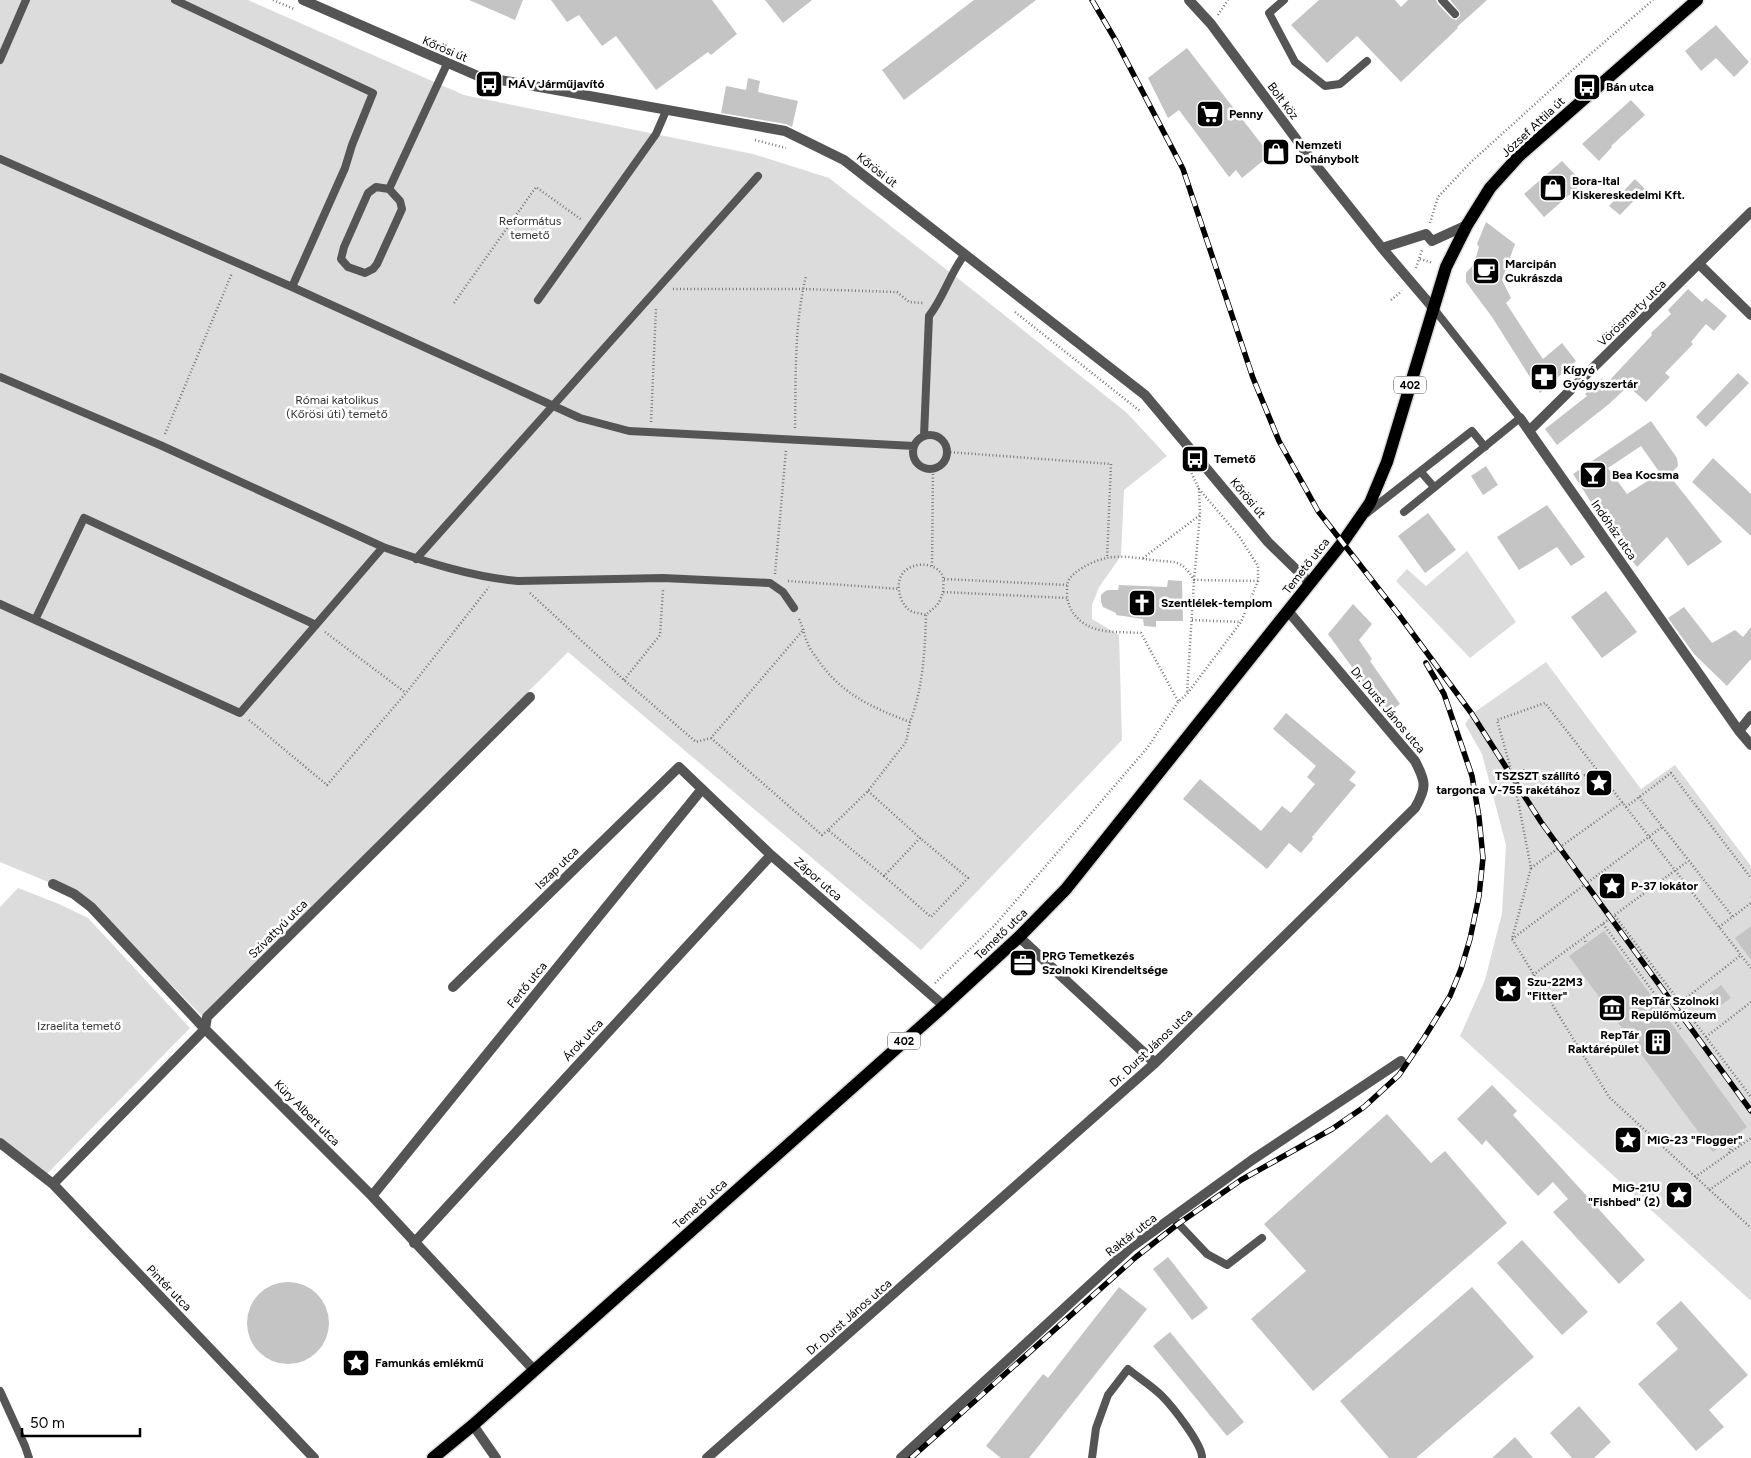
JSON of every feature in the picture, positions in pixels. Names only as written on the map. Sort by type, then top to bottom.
[{"type":"main road","name":"József Attila út","points":[[1434,309],[1446,267],[1467,225],[1490,188],[1519,156],[1690,2]]},
{"type":"main road","name":"Temető utca","points":[[433,1458],[473,1425],[944,1006],[1019,937],[1066,889],[1361,518],[1370,503],[1387,462],[1434,309]]},
{"type":"street","name":"Kőrösi út","points":[[303,0],[478,76],[785,131],[844,160],[1145,395],[1268,542],[1310,583]]},
{"type":"street","name":"Bolt köz","points":[[1189,0],[1210,24],[1308,155],[1382,248],[1434,309]]},
{"type":"street","name":"Vörösmarty utca","points":[[1529,431],[1751,212]]},
{"type":"street","points":[[1382,248],[1426,234],[1432,241],[1467,225]]},
{"type":"street","points":[[1699,264],[1751,315]]},
{"type":"street","name":"Indóház utca","points":[[1520,418],[1738,731],[1751,745]]},
{"type":"street","name":"Dr. Durst János utca","points":[[707,1458],[1155,1063],[1415,808],[1423,793],[1423,777],[1415,761],[1288,611]]},
{"type":"street","name":"Szivattyú utca","points":[[53,1184],[205,1029],[207,1017],[530,697]]},
{"type":"street","points":[[1738,731],[1751,716]]},
{"type":"street","name":"Zápor utca","points":[[679,767],[771,855],[944,1006]]},
{"type":"street","name":"Iszap utca","points":[[453,987],[679,767]]},
{"type":"street","name":"Fertő utca","points":[[372,1196],[702,790]]},
{"type":"street","name":"Árok utca","points":[[414,1243],[771,855]]},
{"type":"street","name":"Küry Albert utca","points":[[53,884],[74,894],[91,907],[205,1029],[372,1196],[534,1370]]},
{"type":"street","points":[[1019,937],[1155,1063]]},
{"type":"street","name":"Raktár utca","points":[[900,1458],[1130,1248],[1252,1160],[1401,1061]]},
{"type":"street","name":"Pintér utca","points":[[0,1143],[53,1184],[314,1458]]},
{"type":"street","points":[[473,1425],[496,1458]]},
{"type":"lane","points":[[0,60],[26,0]]},
{"type":"lane","points":[[175,0],[373,93],[345,168],[292,287]]},
{"type":"lane","points":[[1284,0],[1269,13],[1295,62],[1325,86],[1340,84],[1367,61]]},
{"type":"lane","points":[[1442,0],[1455,14]]},
{"type":"lane","points":[[389,189],[447,64]]},
{"type":"lane","points":[[538,300],[656,134],[666,111]]},
{"type":"lane","points":[[0,159],[292,287],[580,418],[629,431],[914,446]]},
{"type":"lane","points":[[416,559],[758,176]]},
{"type":"lane","points":[[376,187],[389,189],[400,201],[402,209],[377,264],[373,269],[365,273],[348,267],[341,259],[344,247],[368,193],[376,187]]},
{"type":"lane","points":[[924,436],[930,316],[938,304],[956,265],[965,254]]},
{"type":"lane","name":"Indóház utca","points":[[1434,309],[1520,418]]},
{"type":"lane","points":[[0,377],[160,445],[383,547],[416,559],[495,579],[518,581],[663,578],[770,583],[783,592],[794,608]]},
{"type":"lane","points":[[1404,512],[1520,418]]},
{"type":"lane","points":[[1361,518],[1472,431],[1484,447]]},
{"type":"lane","points":[[930,435],[939,439],[946,447],[947,452],[944,461],[937,468],[923,468],[918,465],[913,457],[914,446],[924,436],[930,435]]},
{"type":"lane","points":[[1421,472],[1434,488]]},
{"type":"lane","points":[[35,620],[84,518],[316,625]]},
{"type":"lane","points":[[0,604],[240,713],[383,547]]},
{"type":"lane","points":[[1173,1218],[1207,1254],[1227,1265],[1262,1238]]},
{"type":"lane","points":[[1092,1458],[1096,1428],[1108,1395],[1128,1369],[1162,1396],[1187,1428],[1202,1452],[1202,1458]]},
{"type":"lane","points":[[0,1391],[29,1458]]},
{"type":"path","points":[[273,0],[300,12]]},
{"type":"path","points":[[1411,283],[1438,197],[1471,162],[1653,0]]},
{"type":"path","points":[[754,140],[791,149]]},
{"type":"path","points":[[454,303],[536,187],[590,226]]},
{"type":"path","points":[[160,445],[236,262]]},
{"type":"path","points":[[758,583],[774,580],[791,440],[801,298],[806,276]]},
{"type":"path","points":[[651,432],[656,289],[803,289],[897,292],[909,302],[938,304]]},
{"type":"path","points":[[1009,307],[1138,409],[1144,416]]},
{"type":"path","points":[[947,452],[1111,464],[1107,558]]},
{"type":"path","points":[[927,991],[996,925],[1148,747],[1178,702],[1187,694],[1240,622],[1258,581],[1258,566],[1239,536],[1200,489],[1188,465]]},
{"type":"path","points":[[932,566],[933,469]]},
{"type":"path","points":[[1187,694],[1200,515],[1200,489]]},
{"type":"path","points":[[1142,558],[1200,515]]},
{"type":"path","points":[[1178,702],[1141,633],[1097,630],[1086,625],[1069,607],[1067,585],[1070,578],[1075,574],[1087,566],[1107,558],[1142,558],[1179,563],[1186,568],[1194,580]]},
{"type":"path","points":[[920,565],[932,566],[942,573],[944,579],[940,603],[926,615],[909,610],[902,603],[899,589],[902,574],[910,568],[920,565]]},
{"type":"path","points":[[624,680],[660,635],[663,578]]},
{"type":"path","points":[[240,713],[327,785],[406,692],[495,579]]},
{"type":"path","points":[[944,579],[1067,585]]},
{"type":"path","points":[[784,580],[899,589]]},
{"type":"path","points":[[1194,580],[1258,581]]},
{"type":"path","points":[[518,581],[624,680],[696,742],[711,738],[804,629]]},
{"type":"path","points":[[943,592],[1067,598]]},
{"type":"path","points":[[794,608],[804,629],[808,644],[828,675],[846,690],[872,707],[910,722]]},
{"type":"path","points":[[711,738],[822,835],[868,791],[906,742],[910,722],[918,702],[925,643],[926,615]]},
{"type":"path","points":[[1191,620],[1240,622]]},
{"type":"path","points":[[316,625],[406,692]]},
{"type":"path","points":[[1751,968],[1545,704],[1497,720],[1511,776],[1514,780],[1531,868],[1512,939],[1609,1096],[1751,1228]]},
{"type":"path","points":[[1524,769],[1525,779]]},
{"type":"path","points":[[1514,780],[1601,774]]},
{"type":"path","points":[[1626,807],[1671,774],[1751,878]]},
{"type":"path","points":[[828,830],[930,917],[937,911],[968,878],[868,791]]},
{"type":"path","points":[[1639,797],[1732,917]]},
{"type":"path","points":[[1531,868],[1623,802]]},
{"type":"path","points":[[1512,939],[1662,828]]},
{"type":"path","points":[[884,876],[920,838]]},
{"type":"path","points":[[1533,975],[1676,871],[1688,860]]},
{"type":"path","points":[[1719,927],[1751,903]]},
{"type":"path","points":[[1615,916],[1751,1097]]},
{"type":"path","points":[[1604,924],[1682,1031]]},
{"type":"path","points":[[1579,942],[1586,942],[1588,936]]},
{"type":"path","points":[[1681,1003],[1741,956]]},
{"type":"path","points":[[1706,1037],[1751,1002]]},
{"type":"path","points":[[1695,1177],[1751,1138]]},
{"type":"path","points":[[1730,1140],[1733,1143],[1744,1144]]},
{"type":"path","points":[[1729,1153],[1733,1143]]},
{"type":"path","points":[[1709,1190],[1751,1161]]},
{"type":"green space","name":"Római katolikus (Kőrösi úti) temető","points":[[0,0],[248,0],[464,95],[753,154],[829,178],[1127,413],[1167,456],[1124,490],[1121,556],[1099,587],[1092,605],[1092,619],[1119,635],[1122,740],[921,950],[568,652],[202,1016],[93,905],[53,884],[0,862]]},
{"type":"green space","points":[[1467,551],[1516,622],[1470,658],[1396,581],[1407,569],[1426,586]]},
{"type":"green space","name":"RepTár Szolnoki Repülőmúzeum","points":[[1546,662],[1641,789],[1675,765],[1751,866],[1751,1301],[1460,1036],[1485,980],[1502,913],[1506,845],[1482,754],[1465,724],[1472,714]]},
{"type":"green space","name":"Izraelita temető","points":[[18,888],[88,918],[190,1028],[44,1177],[0,1144],[0,907]]},
{"type":"building","points":[[469,0],[523,0],[515,20]]},
{"type":"building","points":[[551,0],[712,0],[737,34],[711,55],[708,52],[656,90],[616,36],[602,46],[579,15],[567,22]]},
{"type":"building","points":[[765,0],[812,0],[783,23]]},
{"type":"building","points":[[974,0],[1036,0],[904,100],[882,70]]},
{"type":"building","points":[[1319,0],[1395,0],[1401,7],[1408,0],[1436,0],[1451,18],[1456,20],[1460,16],[1460,12],[1450,0],[1487,0],[1401,82],[1357,36],[1327,63],[1291,25]]},
{"type":"building","points":[[1716,25],[1749,62],[1734,77],[1716,58],[1701,71],[1685,51]]},
{"type":"building","name":"Penny","points":[[1187,48],[1270,155],[1242,178],[1236,170],[1229,177],[1179,110],[1168,118],[1148,78]]},
{"type":"building","points":[[748,78],[760,81],[758,92],[798,101],[792,127],[786,124],[721,113],[726,86],[746,90]]},
{"type":"building","points":[[1631,100],[1645,115],[1611,146],[1599,161],[1582,144]]},
{"type":"building","name":"Bora-Ital Kiskereskedelmi Kft.","points":[[1562,161],[1583,183],[1544,217],[1524,194]]},
{"type":"building","points":[[1635,179],[1645,189],[1620,215],[1609,206]]},
{"type":"building","points":[[1486,222],[1515,244],[1502,280],[1511,298],[1506,303],[1543,359],[1562,343],[1576,361],[1540,393],[1492,317],[1466,282],[1466,273],[1474,264],[1479,247],[1477,244]]},
{"type":"building","points":[[1688,289],[1702,302],[1706,298],[1727,316],[1714,331],[1706,324],[1691,342],[1693,344],[1665,373],[1670,377],[1646,402],[1628,386],[1609,404],[1557,445],[1545,429],[1587,396],[1585,394],[1602,378],[1607,383],[1652,335],[1651,333],[1671,314],[1668,310]]},
{"type":"building","points":[[1738,373],[1749,383],[1706,427],[1696,417]]},
{"type":"building","points":[[1651,421],[1677,458],[1678,466],[1669,475],[1722,542],[1688,566],[1667,537],[1637,567],[1612,535],[1573,474]],"holes":[[[1641,446],[1660,473],[1627,494],[1608,468]]]},
{"type":"building","points":[[1713,458],[1751,494],[1751,536],[1692,482]]},
{"type":"building","points":[[1486,466],[1498,485],[1483,495],[1471,476]]},
{"type":"building","points":[[1547,505],[1585,557],[1571,566],[1557,547],[1519,570],[1497,537]]},
{"type":"building","points":[[1428,513],[1456,550],[1425,573],[1398,536]]},
{"type":"building","name":"Szentlélek-templom","points":[[1168,580],[1182,581],[1183,621],[1156,621],[1156,627],[1144,626],[1143,619],[1116,615],[1116,613],[1103,607],[1101,602],[1101,595],[1104,592],[1118,590],[1119,585],[1167,587]]},
{"type":"building","points":[[1606,591],[1637,632],[1602,658],[1571,617]]},
{"type":"building","points":[[1353,604],[1372,624],[1359,640],[1372,659],[1370,661],[1400,704],[1386,714],[1328,634]]},
{"type":"building","points":[[1684,607],[1712,643],[1735,630],[1743,637],[1751,627],[1751,659],[1727,686],[1694,654],[1668,618]]},
{"type":"building","points":[[1286,713],[1356,772],[1349,780],[1356,785],[1312,837],[1313,839],[1301,853],[1289,843],[1267,869],[1183,799],[1200,779],[1261,831],[1282,806],[1291,813],[1315,784],[1307,777],[1316,766],[1273,729]]},
{"type":"building","points":[[1751,926],[1751,960],[1735,938]]},
{"type":"building","name":"RepTár Raktárépület","points":[[1604,931],[1747,1127],[1713,1152],[1569,956]]},
{"type":"building","points":[[1721,985],[1731,998],[1716,1009],[1706,996]]},
{"type":"building","points":[[1492,1085],[1517,1111],[1513,1115],[1645,1260],[1619,1284],[1553,1212],[1568,1199],[1553,1182],[1538,1196],[1486,1140],[1482,1145],[1457,1119]]},
{"type":"building","points":[[1387,1114],[1431,1163],[1445,1151],[1507,1223],[1313,1391],[1251,1319],[1306,1271],[1264,1224]]},
{"type":"building","points":[[1522,1240],[1588,1312],[1562,1335],[1497,1263]]},
{"type":"building","points":[[1168,1257],[1208,1308],[1192,1320],[1153,1269]]},
{"type":"building","points":[[288,1282],[304,1285],[317,1294],[326,1307],[329,1323],[326,1339],[317,1352],[304,1361],[288,1364],[272,1361],[259,1352],[250,1339],[247,1323],[250,1307],[259,1294],[272,1285]]},
{"type":"building","points":[[1119,1287],[1147,1309],[1029,1458],[1001,1458],[986,1446],[1043,1374],[1048,1378]]},
{"type":"building","points":[[1472,1287],[1534,1357],[1416,1458],[1389,1458],[1340,1401]]},
{"type":"building","points":[[1681,1301],[1748,1375],[1709,1410],[1724,1427],[1696,1451],[1638,1384],[1678,1349],[1656,1323]]},
{"type":"building","points":[[1170,1332],[1244,1422],[1227,1436],[1153,1346]]},
{"type":"building","points":[[1579,1406],[1611,1442],[1594,1458],[1572,1458],[1550,1433]]},
{"type":"building","points":[[1515,1437],[1533,1458],[1492,1458]]},
{"type":"railway","points":[[1092,0],[1116,41],[1183,169],[1253,378],[1279,441],[1318,511],[1399,615],[1472,714],[1541,822],[1751,1111]]},
{"type":"railway","points":[[911,1458],[1136,1257],[1178,1224],[1241,1180],[1332,1129],[1364,1107],[1399,1075],[1424,1038],[1450,996],[1461,969],[1470,939],[1479,896],[1483,858],[1472,776],[1444,694],[1426,663]]},
{"type":"place","name":"MÁV Járműjavító","points":[[489,84]]},
{"type":"place","name":"Bán utca","points":[[1587,87]]},
{"type":"place","name":"Penny","points":[[1210,114]]},
{"type":"place","name":"Nemzeti Dohánybolt","points":[[1276,152]]},
{"type":"place","name":"Bora-Ital Kiskereskedelmi Kft.","points":[[1553,188]]},
{"type":"place","name":"Marcipán Cukrászda","points":[[1486,271]]},
{"type":"place","name":"Kígyó Gyógyszertár","points":[[1544,377]]},
{"type":"place","name":"Temető","points":[[1195,459]]},
{"type":"place","name":"Bea Kocsma","points":[[1593,475]]},
{"type":"place","name":"Szentlélek-templom","points":[[1142,603]]},
{"type":"place","name":"TSZSZT szállító targonca V-755 rakétához","points":[[1599,783]]},
{"type":"place","name":"P-37 lokátor","points":[[1612,886]]},
{"type":"place","name":"PRG Temetkezés Szolnoki Kirendeltsége","points":[[1023,963]]},
{"type":"place","name":"Szu-22M3 \"Fitter\"","points":[[1508,989]]},
{"type":"place","name":"RepTár Szolnoki Repülőmúzeum","points":[[1612,1008]]},
{"type":"place","name":"RepTár Raktárépület","points":[[1658,1042]]},
{"type":"place","name":"MiG-23 \"Flogger\"","points":[[1628,1140]]},
{"type":"place","name":"MiG-21U \"Fishbed\" (2)","points":[[1679,1195]]},
{"type":"place","name":"Famunkás emlékmű","points":[[356,1363]]},
{"type":"park label","name":"Református temető","points":[[530,228]]}]
